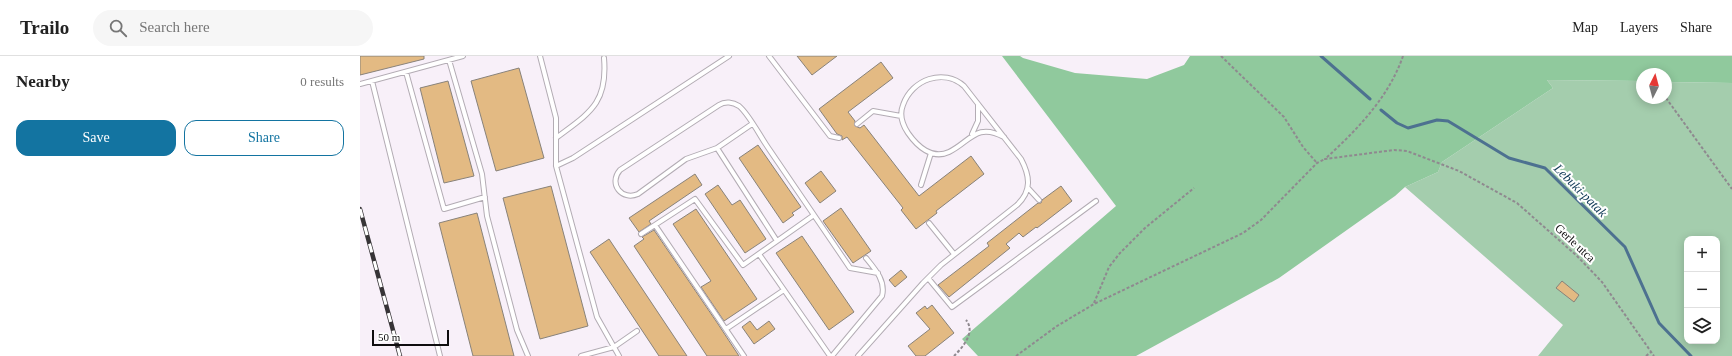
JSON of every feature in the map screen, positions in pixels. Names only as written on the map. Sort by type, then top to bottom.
[{"type":"lane","points":[[360,84],[463,56]]},
{"type":"lane","points":[[540,56],[556,118],[556,166],[594,308],[599,323],[619,356]]},
{"type":"lane","points":[[556,166],[573,158],[729,56]]},
{"type":"lane","points":[[769,56],[830,136],[838,138]]},
{"type":"lane","points":[[556,138],[587,115],[597,102],[605,83],[604,58]]},
{"type":"lane","points":[[449,60],[482,174],[487,216],[518,330],[528,356]]},
{"type":"lane","points":[[406,72],[444,209],[485,197]]},
{"type":"lane","points":[[858,356],[928,278],[954,254],[1023,200],[1028,188],[1026,167],[1004,137],[978,104],[958,80],[944,76],[932,77],[925,80],[909,92],[903,104],[901,116],[903,125],[908,134],[920,147],[931,153],[943,154],[949,152],[975,131],[978,121],[978,104]]},
{"type":"lane","points":[[372,81],[440,356]]},
{"type":"lane","points":[[752,124],[717,148],[686,159],[635,196],[622,194],[616,187],[614,180],[620,170],[719,104],[726,102],[737,105],[741,108],[752,124],[814,215],[850,268],[878,273]]},
{"type":"lane","points":[[857,124],[873,111],[901,116]]},
{"type":"lane","points":[[970,136],[988,132],[1004,137]]},
{"type":"lane","points":[[717,148],[777,240]]},
{"type":"lane","points":[[921,185],[931,153]]},
{"type":"lane","points":[[1028,188],[1039,200]]},
{"type":"lane","points":[[641,234],[695,199],[743,265],[814,215]]},
{"type":"lane","points":[[928,278],[952,308],[1096,201]]},
{"type":"lane","points":[[929,223],[954,254]]},
{"type":"lane","points":[[655,225],[744,356]]},
{"type":"lane","points":[[759,254],[831,356],[880,300],[883,287],[878,273],[866,258]]},
{"type":"lane","points":[[726,329],[784,290]]},
{"type":"lane","points":[[581,356],[614,347],[637,331]]},
{"type":"path","points":[[1221,56],[1284,117],[1303,147],[1317,163]]},
{"type":"path","points":[[1016,356],[1057,326],[1094,304],[1243,233],[1261,220],[1317,163],[1325,159],[1342,144],[1389,88],[1398,72],[1403,56]]},
{"type":"path","points":[[1670,104],[1732,189]]},
{"type":"path","name":"Gerle utca","points":[[1325,159],[1394,150],[1407,151],[1458,171],[1517,203],[1577,256],[1602,282],[1654,356]]},
{"type":"path","points":[[1094,304],[1109,268],[1120,254],[1145,228],[1194,188]]},
{"type":"path","points":[[954,356],[962,349],[968,337],[970,330],[969,324],[966,320]]},
{"type":"path","points":[[1646,356],[1651,352]]},
{"type":"green space","points":[[1002,56],[1020,56],[1075,73],[1147,79],[1184,65],[1190,56],[1732,56],[1732,83],[1672,82],[1672,68],[1636,68],[1636,81],[1547,80],[1553,88],[1442,162],[1438,172],[1405,187],[1395,196],[1279,278],[1136,356],[978,356],[962,339],[1116,206]]},
{"type":"green space","points":[[1547,80],[1636,81],[1636,104],[1672,104],[1672,82],[1732,83],[1732,356],[1538,356],[1563,325],[1405,187],[1438,172],[1442,162],[1553,88]]},
{"type":"building","points":[[360,56],[424,56],[424,59],[360,75]]},
{"type":"building","points":[[797,56],[837,56],[812,75]]},
{"type":"building","points":[[881,62],[893,78],[848,112],[855,121],[855,126],[860,128],[864,125],[919,196],[971,156],[984,174],[936,211],[937,213],[916,229],[901,210],[903,208],[847,137],[842,140],[842,136],[837,134],[819,109]]},
{"type":"building","points":[[519,68],[544,158],[496,171],[471,81]]},
{"type":"building","points":[[448,81],[474,176],[444,183],[420,88]]},
{"type":"building","points":[[758,145],[801,207],[792,213],[794,215],[783,223],[739,158]]},
{"type":"building","points":[[821,171],[836,191],[820,203],[805,183]]},
{"type":"building","points":[[695,174],[702,185],[649,221],[651,224],[639,232],[629,218]]},
{"type":"building","points":[[718,185],[732,205],[740,200],[766,239],[745,253],[705,194]]},
{"type":"building","points":[[551,186],[588,326],[540,339],[503,198]]},
{"type":"building","points":[[1061,186],[1072,201],[1023,237],[1019,233],[1006,244],[1010,248],[949,297],[938,285],[989,246],[987,243],[1038,203],[1041,203],[1042,200]]},
{"type":"building","points":[[841,208],[871,251],[853,263],[823,221]]},
{"type":"building","points":[[696,209],[757,299],[724,321],[701,287],[711,281],[673,224]]},
{"type":"building","points":[[477,213],[514,356],[473,356],[439,223]]},
{"type":"building","points":[[654,230],[739,356],[707,356],[634,246],[644,239],[642,237]]},
{"type":"building","points":[[802,236],[854,312],[829,330],[776,253]]},
{"type":"building","points":[[609,239],[687,356],[659,356],[590,252]]},
{"type":"building","points":[[901,270],[907,277],[895,287],[889,280]]},
{"type":"building","points":[[1562,281],[1579,295],[1574,302],[1556,288]]},
{"type":"building","points":[[932,305],[954,333],[925,356],[916,356],[908,346],[930,329],[916,313],[925,306],[927,309]]},
{"type":"building","points":[[750,321],[757,330],[769,321],[775,329],[754,344],[742,327]]},
{"type":"waterway","name":"Lebuki-patak","points":[[1321,56],[1370,99]]},
{"type":"waterway","name":"Lebuki-patak","points":[[1381,110],[1397,123],[1408,128],[1437,120],[1448,121],[1509,158],[1545,168],[1625,247],[1659,323],[1691,356]]},
{"type":"railway","points":[[360,209],[400,356]]}]
